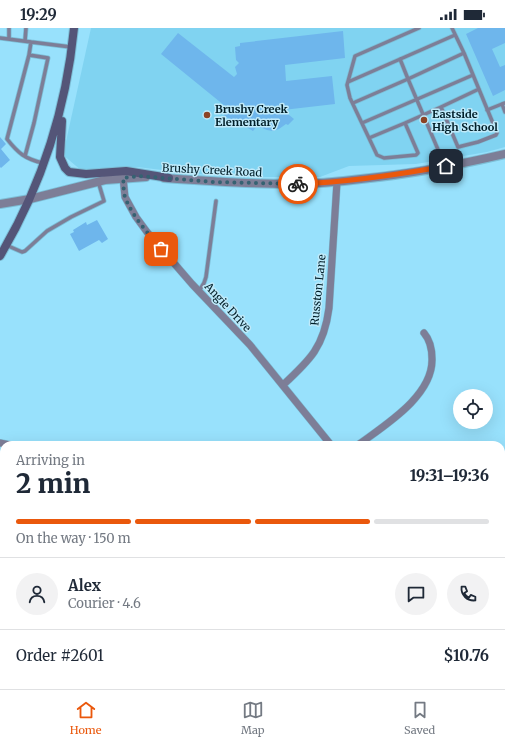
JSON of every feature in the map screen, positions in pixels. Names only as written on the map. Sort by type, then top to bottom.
[{"type":"main road","points":[[0,256],[15,231],[30,199],[54,132],[63,101],[74,28]]},
{"type":"main road","points":[[63,101],[60,157],[65,168],[70,172],[86,174],[126,171],[169,178]]},
{"type":"street","name":"Brushy Creek Road","points":[[0,204],[30,199],[98,181],[139,176],[214,182],[292,184],[337,182],[401,174],[505,154]]},
{"type":"street","name":"Angie Drive","points":[[123,178],[125,197],[136,217],[168,258],[250,345],[328,441]]},
{"type":"street","name":"Russton Lane","points":[[283,386],[312,357],[320,343],[326,327],[329,308],[337,182]]},
{"type":"street","points":[[363,441],[412,403],[422,392],[430,375],[432,363],[431,346],[424,333]]},
{"type":"lane","points":[[9,28],[9,39]]},
{"type":"lane","points":[[25,41],[26,28]]},
{"type":"lane","points":[[405,123],[418,153],[416,155],[384,158],[377,155],[353,104],[347,85],[355,56],[419,28]]},
{"type":"lane","points":[[441,107],[458,147],[478,142],[496,135],[497,133],[452,28]]},
{"type":"lane","points":[[348,82],[455,35]]},
{"type":"lane","points":[[0,38],[72,48]]},
{"type":"lane","points":[[31,42],[30,55],[7,139],[18,152],[34,161],[43,163]]},
{"type":"lane","points":[[353,104],[464,53]]},
{"type":"lane","points":[[25,156],[34,123],[48,58],[30,55]]},
{"type":"lane","points":[[400,59],[446,166]]},
{"type":"lane","points":[[362,124],[473,75]]},
{"type":"lane","points":[[369,138],[479,89]]},
{"type":"lane","points":[[487,110],[503,104],[505,112]]},
{"type":"lane","points":[[6,245],[22,252],[25,251],[47,231],[104,200],[98,181]]},
{"type":"lane","points":[[199,292],[206,277],[216,200]]},
{"type":"shaded area","name":"Brushy Creek Elementary","points":[[91,28],[505,28],[505,147],[487,152],[416,164],[349,166],[320,177],[258,177],[195,174],[137,167],[82,171],[63,155]]},
{"type":"building","points":[[478,28],[505,28],[505,43],[492,49],[500,67],[505,65],[505,90],[493,96],[466,34]]},
{"type":"building","points":[[343,31],[345,58],[285,65],[286,81],[332,76],[335,104],[283,110],[294,119],[288,125],[286,124],[273,131],[259,128],[257,126],[253,131],[248,128],[249,126],[246,124],[236,125],[224,115],[223,108],[225,106],[161,54],[178,33],[234,77],[237,74],[235,67],[239,63],[236,60],[235,47],[240,46],[240,43]]},
{"type":"building","points":[[0,137],[6,144],[1,149],[10,160],[1,168],[0,167]]},
{"type":"building","points":[[97,220],[108,239],[102,243],[99,240],[79,251],[70,234],[74,232],[73,230],[86,222],[87,225]]},
{"type":"way so far","points":[[161,249],[136,217],[125,197],[123,178],[139,176],[214,182],[298,184]]},
{"type":"place","name":"Brushy Creek Elementary","points":[[207,115]]},
{"type":"place","name":"Eastside High School","points":[[424,120]]},
{"type":"route","points":[[298,184],[337,182],[401,174],[446,166]]}]
